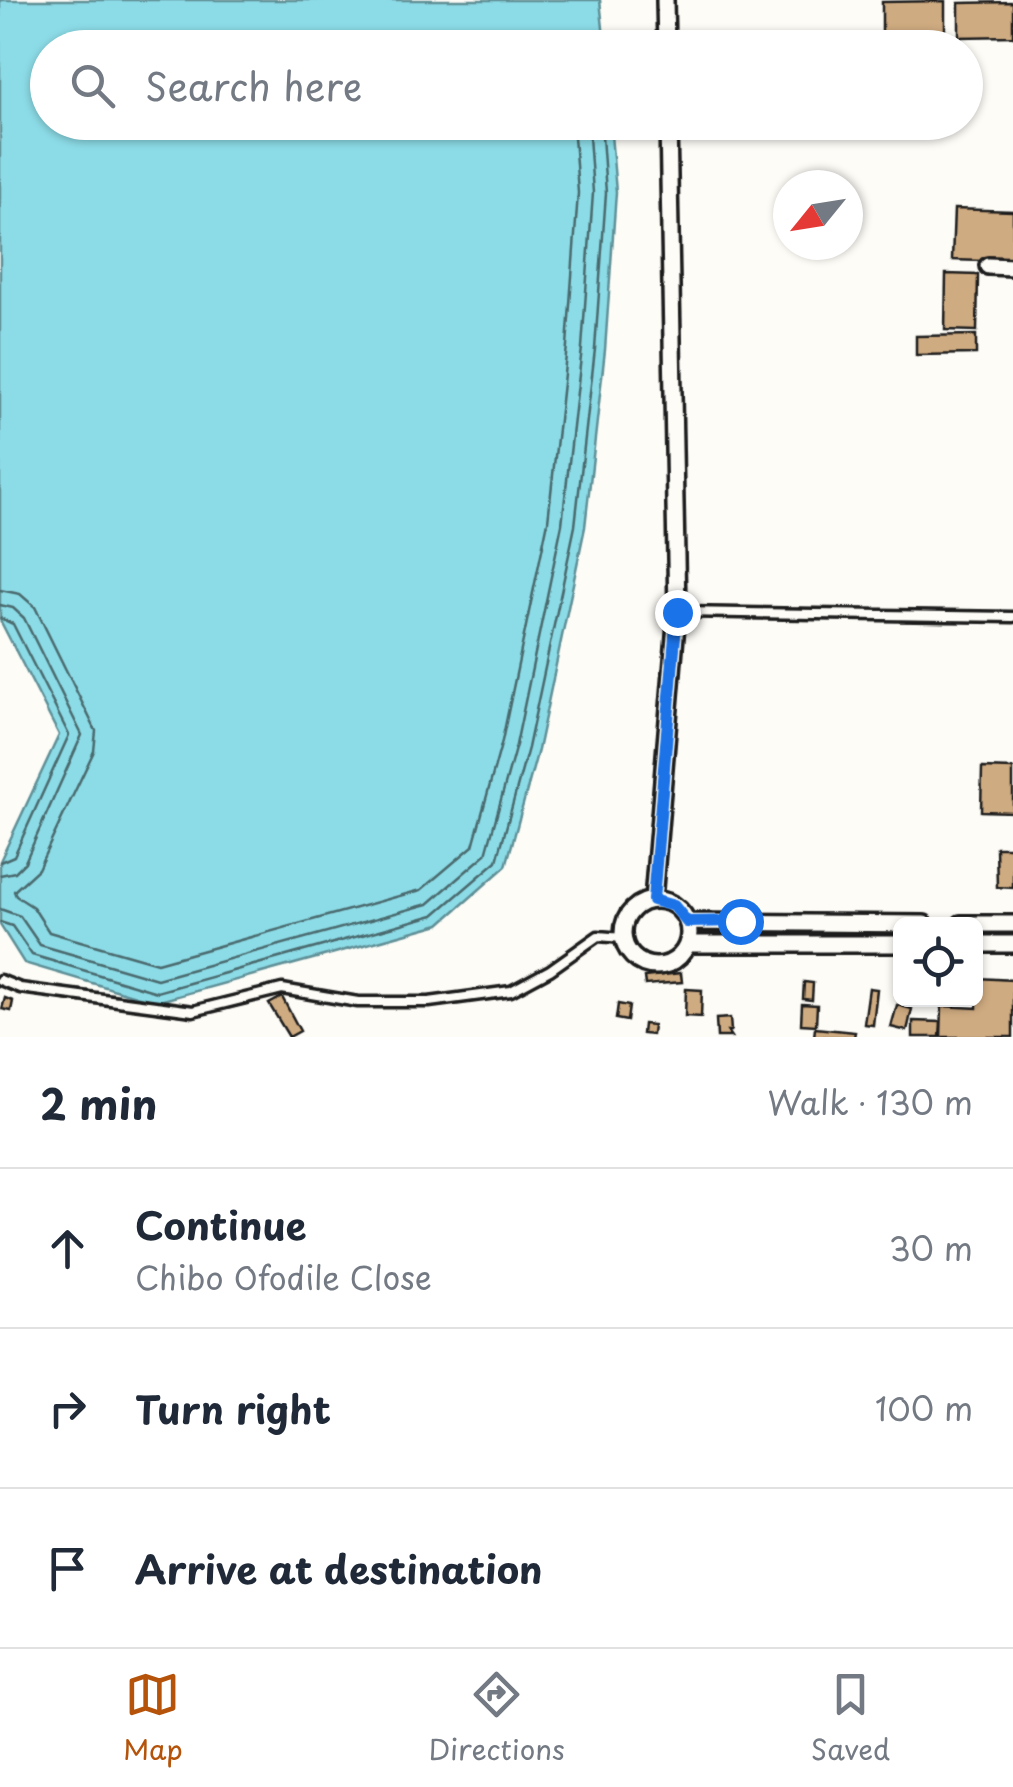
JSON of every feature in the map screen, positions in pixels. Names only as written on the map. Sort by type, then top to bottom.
[{"type":"street","points":[[666,0],[666,30]]},
{"type":"street","points":[[653,900],[677,612],[668,140]]},
{"type":"street","points":[[988,266],[1013,266]]},
{"type":"street","points":[[653,900],[674,906],[687,922],[687,944],[674,961],[653,966],[633,957],[623,938],[623,928],[633,909],[653,900]]},
{"type":"street","points":[[687,922],[893,924]]},
{"type":"street","points":[[983,924],[1013,924]]},
{"type":"street","points":[[687,944],[893,944]]},
{"type":"street","points":[[983,944],[1013,944]]},
{"type":"lane","points":[[677,612],[1013,617]]},
{"type":"lane","points":[[0,980],[20,988],[193,1012],[282,990],[358,1002],[428,1002],[511,991],[550,970],[598,936],[623,938]]},
{"type":"water","points":[[0,0],[600,0],[603,30],[30,30],[30,140],[611,140],[616,192],[605,350],[585,527],[538,750],[506,866],[440,924],[156,1002],[24,963],[0,925],[0,861],[59,735],[0,620]]},
{"type":"building","points":[[945,1],[945,30],[882,30],[882,2]]},
{"type":"building","points":[[1013,2],[1013,36],[983,37],[983,30],[959,30],[959,3]]},
{"type":"building","points":[[954,209],[1013,211],[1013,262],[952,260]]},
{"type":"building","points":[[946,274],[978,275],[977,331],[945,330]]},
{"type":"building","points":[[976,335],[976,354],[916,355],[916,336]]},
{"type":"building","points":[[982,768],[1013,769],[1013,812],[981,811]]},
{"type":"building","points":[[996,847],[1013,847],[1013,888],[997,887]]},
{"type":"building","points":[[681,973],[682,982],[645,985],[644,977]]},
{"type":"building","points":[[983,978],[1013,980],[1013,1037],[941,1037],[942,1007],[983,1007]]},
{"type":"building","points":[[804,982],[813,983],[812,1000],[803,999]]},
{"type":"building","points":[[869,988],[877,989],[873,1025],[864,1024]]},
{"type":"building","points":[[686,989],[702,990],[701,1017],[685,1016]]},
{"type":"building","points":[[282,997],[300,1031],[289,1037],[269,1004]]},
{"type":"building","points":[[5,998],[13,1001],[11,1011],[2,1009]]},
{"type":"building","points":[[618,1004],[629,1006],[627,1021],[616,1019]]},
{"type":"building","points":[[802,1004],[817,1005],[816,1025],[801,1024]]},
{"type":"building","points":[[896,1007],[912,1009],[907,1031],[891,1027]]},
{"type":"building","points":[[730,1018],[731,1031],[727,1031],[731,1037],[717,1037],[716,1019]]},
{"type":"building","points":[[913,1021],[941,1022],[940,1037],[913,1037]]},
{"type":"building","points":[[643,1024],[653,1025],[652,1035],[642,1034]]},
{"type":"building","points":[[815,1028],[855,1032],[854,1037],[814,1037]]},
{"type":"route","points":[[677,612],[653,900],[674,906],[687,922],[740,921]]}]
